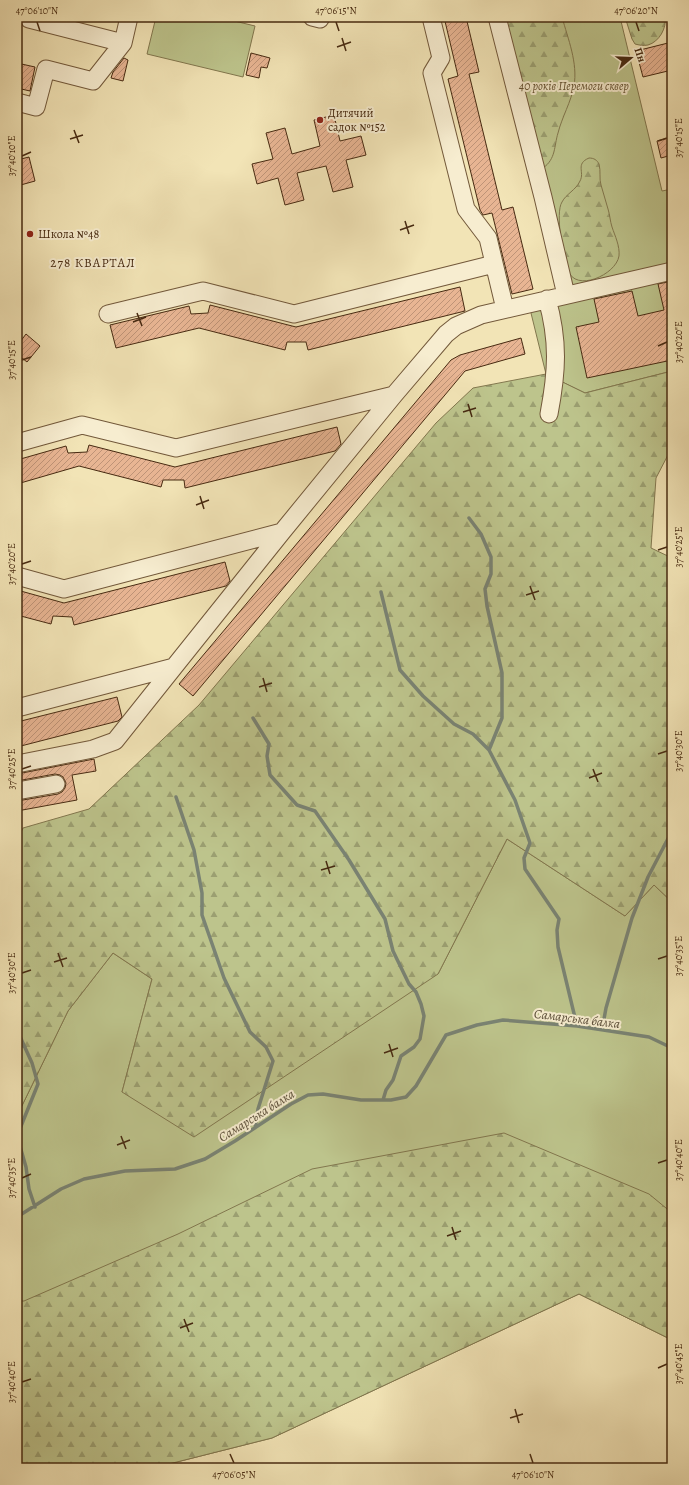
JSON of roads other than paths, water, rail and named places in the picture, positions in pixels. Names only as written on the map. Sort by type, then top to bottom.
[{"type":"lane","points":[[28,17],[29,19],[123,43]]},
{"type":"lane","points":[[17,102],[36,107],[46,69],[93,80],[123,43],[129,17]]},
{"type":"lane","points":[[312,17],[320,19],[321,17]]},
{"type":"lane","points":[[432,17],[442,58],[432,73],[466,209],[488,238],[505,309]]},
{"type":"lane","points":[[497,17],[543,197],[566,295]]},
{"type":"lane","points":[[108,314],[203,291],[294,314],[494,264]]},
{"type":"lane","points":[[17,764],[93,749],[115,741],[394,395],[446,334],[456,326],[481,315],[672,271]]},
{"type":"lane","points":[[547,299],[553,320],[557,357],[554,388],[549,414]]},
{"type":"lane","points":[[17,443],[82,425],[176,448],[394,395]]},
{"type":"lane","points":[[17,576],[64,589],[282,532]]},
{"type":"lane","points":[[17,708],[174,667]]},
{"type":"lane","points":[[17,791],[56,784]]},
{"type":"waterway","points":[[469,518],[481,534],[491,557],[491,574],[485,589],[487,606],[502,673],[502,718],[489,750],[515,800],[530,843],[524,858],[525,869],[559,919],[557,930],[558,947],[577,1026]]},
{"type":"waterway","points":[[381,592],[400,670],[423,696],[454,724],[473,734],[489,750]]},
{"type":"waterway","points":[[253,718],[269,744],[267,756],[270,775],[297,805],[315,811],[349,860],[385,919],[393,951],[409,984],[416,992],[421,1004],[424,1016],[420,1039],[414,1047],[401,1056],[393,1080],[386,1090],[383,1100]]},
{"type":"waterway","points":[[176,797],[194,850],[202,893],[202,915],[224,978],[250,1032],[266,1047],[273,1061],[258,1109],[255,1128]]},
{"type":"waterway","points":[[602,1030],[606,1008],[632,918],[648,877],[672,831]]},
{"type":"waterway","name":"Самарська балка","points":[[17,1217],[61,1189],[84,1179],[125,1171],[175,1169],[205,1159],[291,1104],[308,1095],[323,1094],[361,1100],[391,1100],[406,1097],[416,1086],[446,1035],[477,1025],[503,1020],[577,1026],[649,1037],[672,1048]]},
{"type":"waterway","points":[[17,1030],[32,1063],[38,1084],[17,1136],[26,1167],[29,1189],[35,1207]]},
{"type":"waterway","points":[[17,1043],[25,1047]]},
{"type":"place","name":"Дитячий садок №152","points":[[320,120]]},
{"type":"place","name":"Школа №48","points":[[30,234]]},
{"type":"district","name":"278 КВАРТАЛ","points":[[93,262]]},
{"type":"park label","name":"40 років Перемоги сквер","points":[[574,86]]}]
